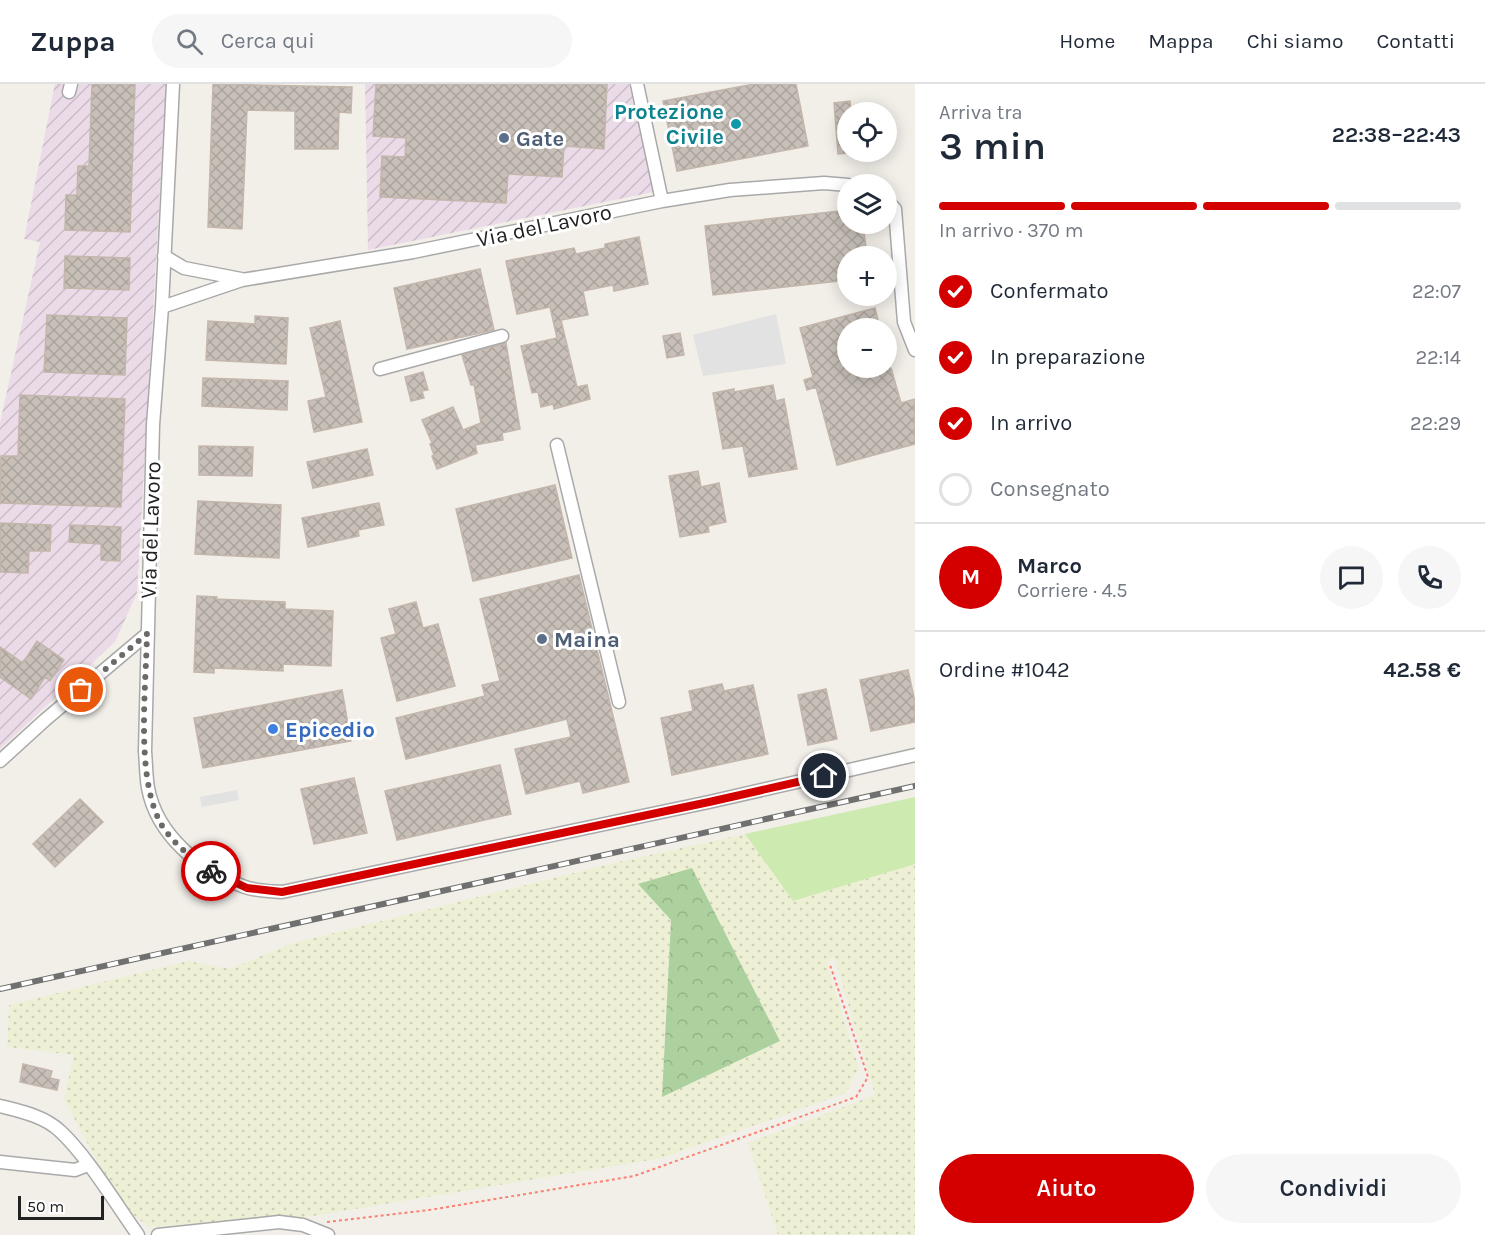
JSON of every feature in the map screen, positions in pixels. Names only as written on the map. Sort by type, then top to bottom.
[{"type":"street","name":"Via del Lavoro","points":[[173,84],[162,307],[153,425],[145,751],[148,789],[159,822],[180,847],[209,870],[247,888],[282,892],[709,802],[915,755]]},
{"type":"street","points":[[637,84],[662,201]]},
{"type":"street","name":"Via del Lavoro","points":[[162,307],[242,280],[413,252],[662,201],[729,190],[837,184]]},
{"type":"street","points":[[897,234],[904,322],[915,350]]},
{"type":"street","name":"Via del Lavoro","points":[[164,256],[183,268],[242,280]]},
{"type":"street","points":[[380,369],[502,336]]},
{"type":"street","points":[[557,446],[620,702]]},
{"type":"street","points":[[0,761],[147,634]]},
{"type":"street","points":[[0,1106],[34,1116],[59,1130],[88,1165],[138,1235]]},
{"type":"street","points":[[0,1162],[75,1170],[88,1165]]},
{"type":"street","points":[[158,1235],[285,1222],[327,1229]]},
{"type":"path","points":[[327,1229],[634,1176],[856,1097],[868,1077],[830,965]]},
{"type":"shaded area","points":[[55,84],[166,84],[137,593],[115,642],[0,749],[0,423],[40,242],[24,239]]},
{"type":"shaded area","name":"Gate","points":[[365,84],[629,84],[654,192],[368,250]]},
{"type":"shaded area","points":[[776,314],[786,364],[703,376],[693,335]]},
{"type":"shaded area","points":[[237,790],[239,800],[202,807],[200,797]]},
{"type":"green space","points":[[915,797],[915,864],[793,901],[745,834]]},
{"type":"green space","points":[[745,834],[793,901],[915,864],[915,1235],[778,1235],[748,1143],[875,1095],[833,957],[827,965],[859,1068],[846,1093],[662,1158],[307,1217],[277,1217],[149,1227],[132,1214],[98,1163],[64,1099],[74,1055],[7,1047],[9,1005],[188,961],[230,969],[290,944],[618,862]],"holes":[[[671,920],[780,1041],[662,1097]]]},
{"type":"green space","points":[[692,868],[780,1041],[662,1097],[671,920],[638,884]]},
{"type":"building","points":[[92,84],[135,84],[130,232],[65,230],[66,195],[77,195],[78,166],[89,166]]},
{"type":"building","points":[[213,84],[352,87],[351,113],[339,112],[338,149],[295,149],[295,111],[247,110],[242,229],[208,227]]},
{"type":"building","points":[[376,84],[607,84],[604,149],[564,146],[562,177],[508,174],[506,203],[380,197],[382,156],[405,157],[406,138],[373,136]]},
{"type":"building","name":"Protezione Civile","points":[[754,84],[796,84],[808,146],[677,171],[663,101]]},
{"type":"building","points":[[834,103],[837,103],[837,141]]},
{"type":"building","points":[[837,211],[837,234],[864,234],[866,246],[837,246],[837,281],[713,295],[705,226]]},
{"type":"building","points":[[639,237],[648,284],[614,291],[613,285],[583,291],[588,315],[561,320],[577,387],[587,385],[590,399],[554,409],[553,404],[541,407],[538,392],[532,393],[521,346],[557,338],[550,307],[517,314],[506,261],[574,248],[576,254],[605,248],[605,244]]},
{"type":"building","points":[[65,256],[130,258],[129,290],[64,288]]},
{"type":"building","points":[[480,269],[494,330],[407,349],[394,288]]},
{"type":"building","points":[[875,308],[878,318],[838,318]]},
{"type":"building","points":[[47,315],[127,318],[125,375],[44,372]]},
{"type":"building","points":[[255,316],[288,318],[286,364],[206,360],[208,321],[255,324]]},
{"type":"building","points":[[837,318],[837,378],[894,378],[901,403],[915,399],[915,444],[837,465],[816,387],[807,390],[804,380],[813,377],[800,328]]},
{"type":"building","points":[[340,321],[362,422],[314,432],[308,401],[326,397],[310,328]]},
{"type":"building","points":[[680,333],[684,355],[667,358],[663,336]]},
{"type":"building","points":[[506,343],[520,429],[502,433],[503,440],[475,445],[477,453],[437,469],[432,456],[434,455],[430,444],[432,443],[422,420],[453,407],[463,430],[481,423],[474,385],[471,385],[462,355]]},
{"type":"building","points":[[423,372],[428,390],[422,391],[424,398],[411,401],[405,377]]},
{"type":"building","points":[[203,378],[288,381],[287,410],[202,406]]},
{"type":"building","points":[[773,385],[776,401],[784,399],[797,469],[749,477],[743,446],[723,449],[713,393]]},
{"type":"building","points":[[20,395],[125,399],[121,507],[0,503],[1,456],[18,456]]},
{"type":"building","points":[[199,446],[253,447],[252,476],[199,475]]},
{"type":"building","points":[[367,449],[373,475],[313,488],[307,462]]},
{"type":"building","points":[[698,471],[701,487],[719,483],[726,522],[708,526],[709,532],[680,537],[669,476]]},
{"type":"building","points":[[555,485],[572,558],[473,581],[456,509]]},
{"type":"building","points":[[198,501],[281,505],[279,558],[195,554]]},
{"type":"building","points":[[379,503],[384,525],[358,530],[359,536],[308,547],[302,518]]},
{"type":"building","points":[[0,523],[51,525],[50,551],[29,551],[28,573],[0,572]]},
{"type":"building","points":[[70,525],[121,527],[120,561],[101,560],[101,544],[69,542]]},
{"type":"building","points":[[579,575],[629,782],[583,793],[580,781],[526,794],[515,749],[571,737],[567,719],[406,759],[396,718],[485,696],[482,685],[500,681],[480,599]]},
{"type":"building","points":[[197,596],[285,602],[285,609],[333,611],[331,666],[283,664],[283,671],[214,668],[214,673],[194,672]]},
{"type":"building","points":[[416,602],[423,628],[438,624],[455,686],[397,701],[381,638],[396,634],[389,609]]},
{"type":"building","points":[[37,641],[64,660],[50,681],[45,677],[31,699],[0,677],[0,647],[23,663]]},
{"type":"building","points":[[908,670],[915,702],[915,722],[871,731],[860,680]]},
{"type":"building","points":[[722,684],[724,691],[753,685],[768,754],[672,775],[661,718],[693,711],[689,691]]},
{"type":"building","points":[[826,689],[837,739],[808,745],[798,695]]},
{"type":"building","name":"Epicedio","points":[[342,690],[351,741],[203,768],[194,718]]},
{"type":"building","points":[[500,765],[511,814],[397,840],[385,791]]},
{"type":"building","points":[[354,778],[367,833],[314,844],[301,789]]},
{"type":"building","points":[[80,799],[103,822],[55,867],[33,844]]},
{"type":"building","points":[[23,1064],[52,1071],[50,1078],[59,1080],[57,1090],[20,1082]]},
{"type":"railway","points":[[0,989],[915,786]]},
{"type":"way so far","points":[[81,690],[147,634],[145,751],[148,789],[159,822],[180,847],[211,871]]},
{"type":"place","name":"Protezione Civile","points":[[736,124]]},
{"type":"place","name":"Gate","points":[[504,138]]},
{"type":"place","name":"Maina","points":[[542,639]]},
{"type":"place","name":"Epicedio","points":[[273,729]]},
{"type":"route","points":[[211,871],[247,888],[282,892],[824,776]]}]
